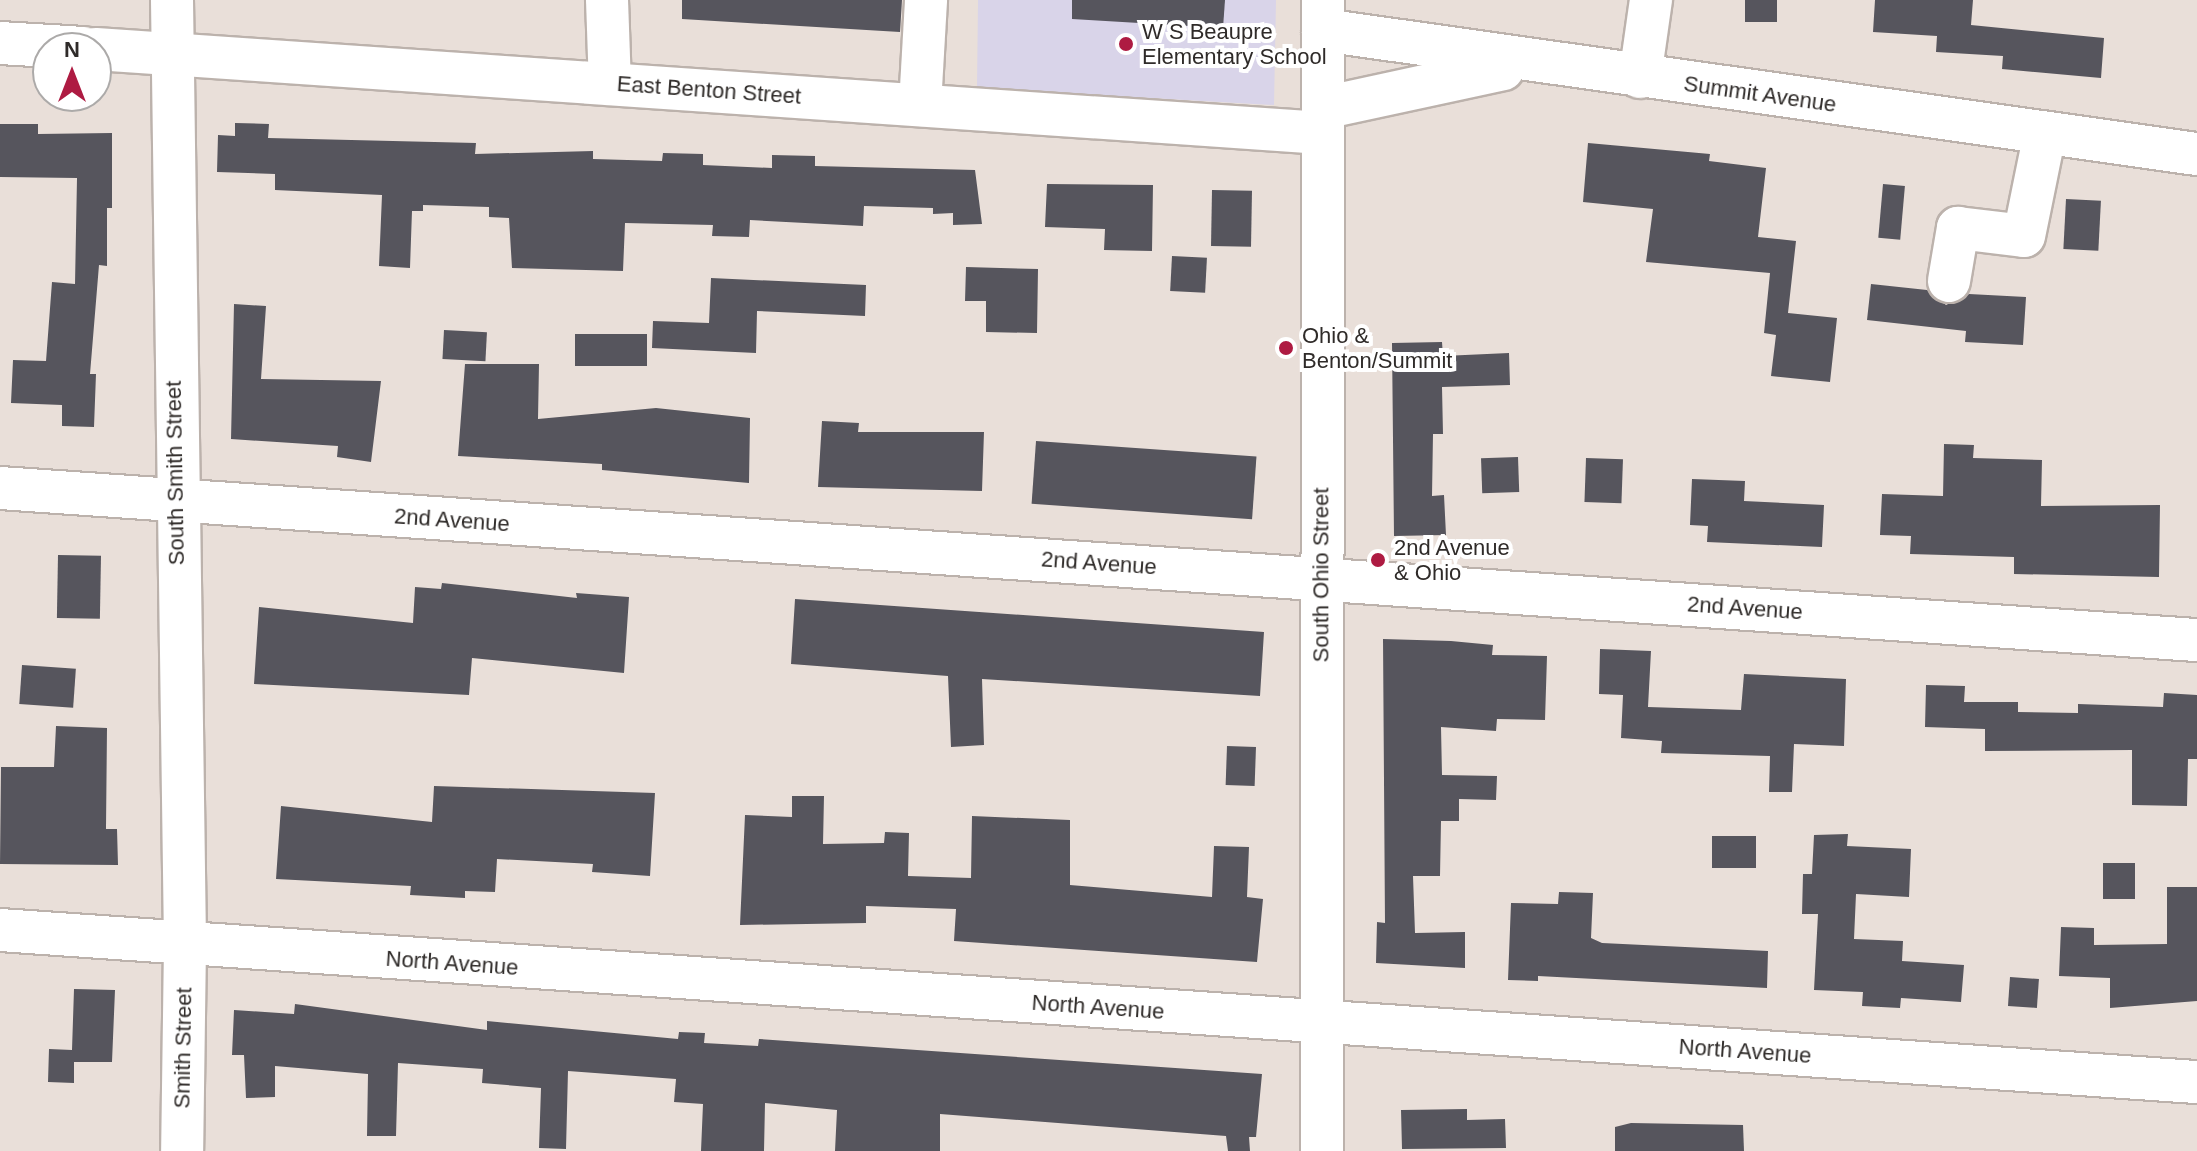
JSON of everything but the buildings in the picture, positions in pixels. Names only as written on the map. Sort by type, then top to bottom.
[{"type":"street","name":"South Smith Street","points":[[172,0],[175,500],[185,945]]},
{"type":"street","points":[[607,0],[610,84]]},
{"type":"street","points":[[920,105],[926,0]]},
{"type":"street","points":[[1640,77],[1651,0]]},
{"type":"street","name":"Summit Avenue","points":[[1323,15],[1588,70],[2197,154]]},
{"type":"street","name":"South Ohio Street","points":[[1322,1151],[1320,578],[1323,15]]},
{"type":"street","points":[[0,43],[32,45]]},
{"type":"street","name":"East Benton Street","points":[[112,50],[920,105],[1322,120],[1500,69],[1588,70]]},
{"type":"street","points":[[1949,281],[1958,228],[2024,236],[2045,133]]},
{"type":"street","name":"2nd Avenue","points":[[0,488],[2197,640]]},
{"type":"street","name":"North Avenue","points":[[0,930],[2197,1082]]},
{"type":"street","name":"Smith Street","points":[[182,1151],[185,945]]},
{"type":"shaded area","name":"W S Beaupre Elementary School","points":[[978,0],[1276,0],[1274,105],[977,88]]},
{"type":"place","name":"W S Beaupre Elementary School","points":[[1126,44]]},
{"type":"place","name":"Ohio & Benton/Summit","points":[[1286,348]]},
{"type":"place","name":"2nd Avenue & Ohio","points":[[1378,560]]}]
